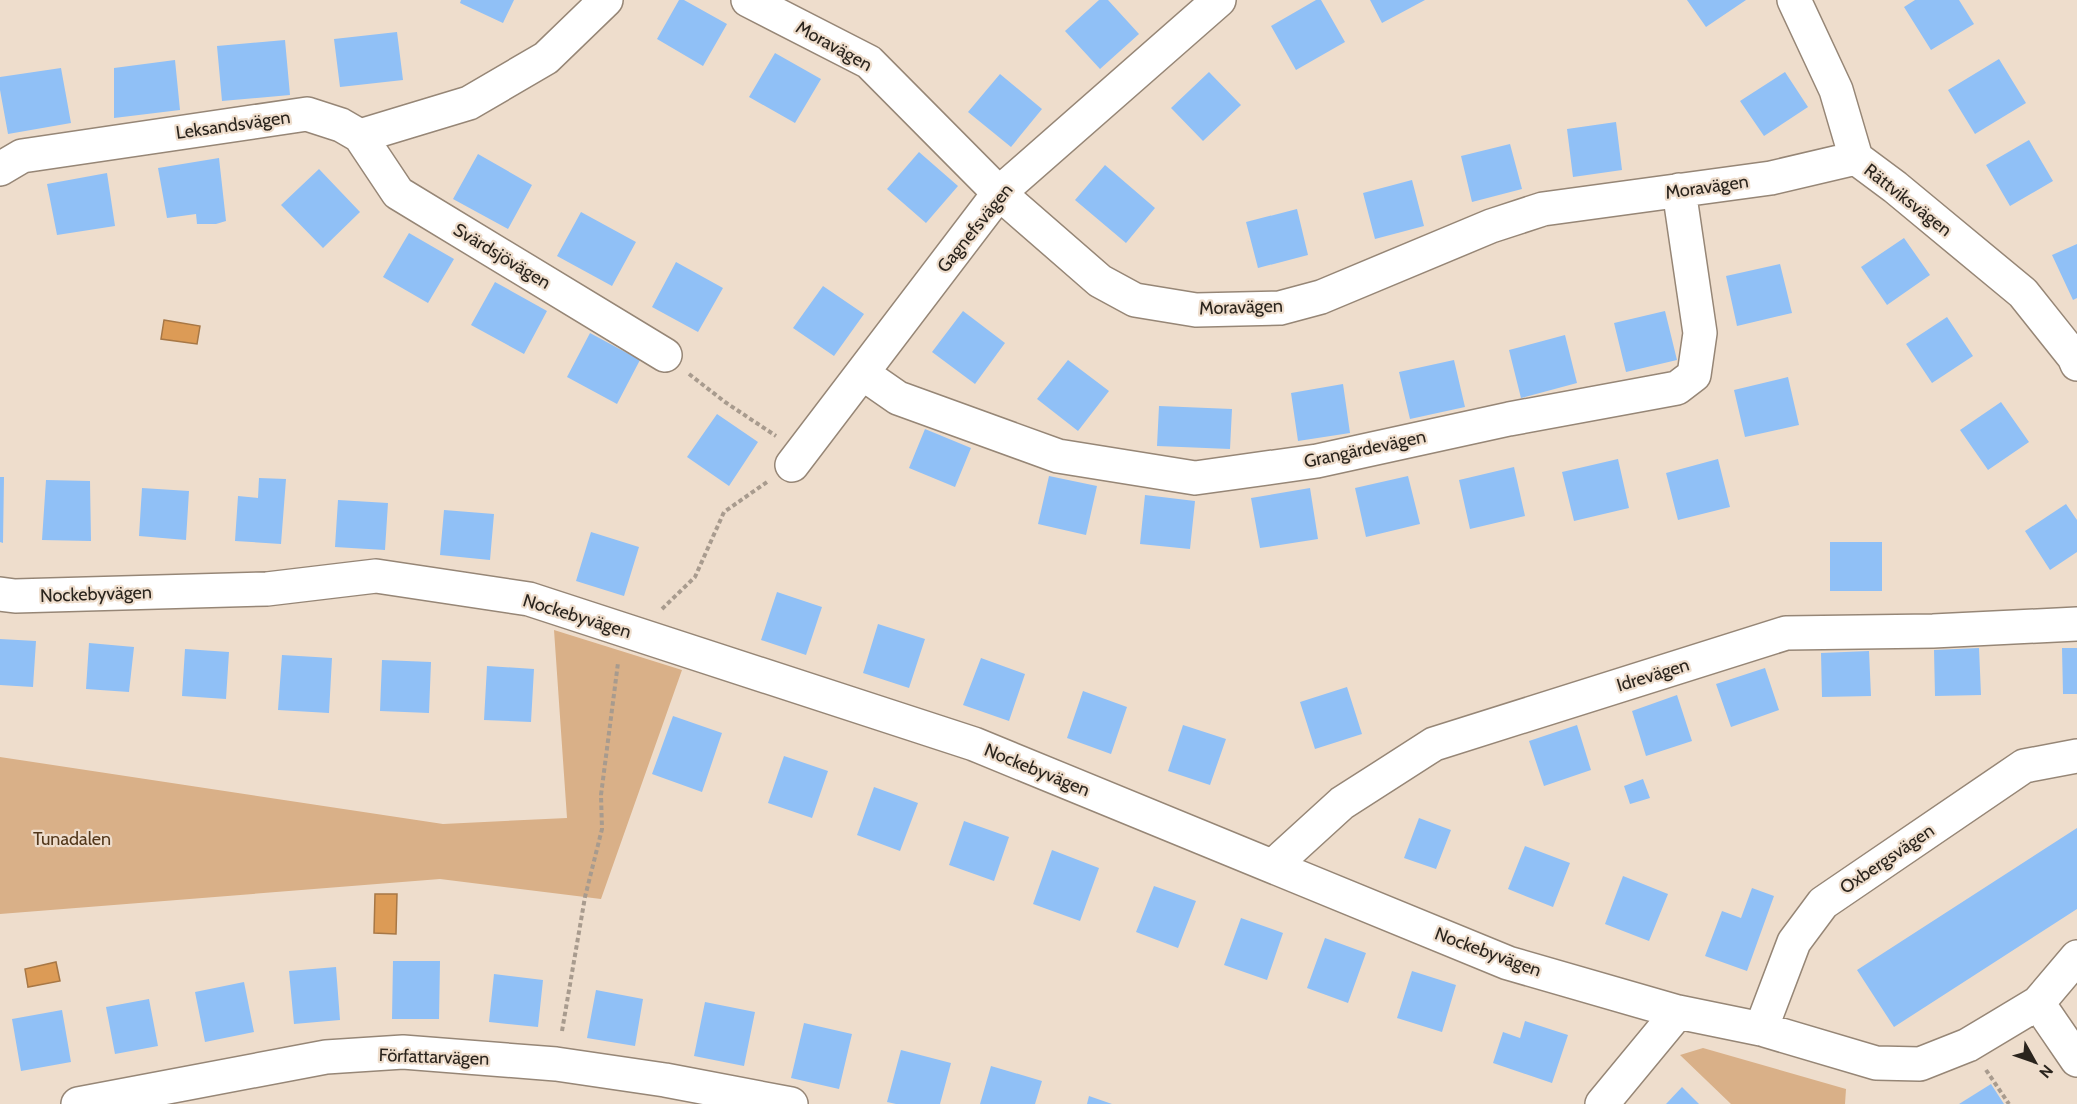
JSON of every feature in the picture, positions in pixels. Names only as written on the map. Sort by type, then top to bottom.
[{"type":"street","points":[[360,136],[469,103],[546,58],[606,0]]},
{"type":"street","name":"Moravägen","points":[[748,0],[869,62],[999,193],[1100,281],[1135,300],[1196,310],[1280,308],[1321,297],[1480,231],[1543,209],[1771,178],[1856,158]]},
{"type":"street","name":"Gagnefsvägen","points":[[792,465],[999,193],[1219,0]]},
{"type":"street","name":"Rättviksvägen","points":[[1794,0],[1836,90],[1856,158],[1895,187],[2023,293],[2076,359]]},
{"type":"street","name":"Leksandsvägen","points":[[0,169],[22,156],[307,114],[341,125],[360,136]]},
{"type":"street","name":"Svärdsjövägen","points":[[360,136],[398,193],[665,355]]},
{"type":"street","name":"Grangärdevägen","points":[[862,373],[898,398],[1058,456],[1195,478],[1317,461],[1509,418],[1677,388],[1694,375],[1700,333],[1679,190]]},
{"type":"street","name":"Nockebyvägen","points":[[0,594],[15,596],[267,589],[376,576],[529,599],[974,744],[1508,963],[1678,1012],[1761,1029],[1876,1064],[1920,1064],[1968,1045],[2038,1003],[2076,961]]},
{"type":"street","name":"Idrevägen","points":[[1274,866],[1342,802],[1434,744],[1786,633],[1933,631],[2077,624]]},
{"type":"street","name":"Oxbergsvägen","points":[[1761,1029],[1794,942],[1823,903],[2025,766],[2077,756]]},
{"type":"street","points":[[2038,1003],[2077,1060]]},
{"type":"street","points":[[1602,1104],[1678,1012]]},
{"type":"street","name":"Författarvägen","points":[[78,1104],[326,1057],[403,1052],[556,1064],[665,1080],[791,1104]]},
{"type":"path","points":[[665,355],[725,402],[766,430]]},
{"type":"path","points":[[556,1064],[585,897],[602,829],[601,795],[618,660],[637,634],[695,577],[724,512],[792,465]]},
{"type":"path","points":[[1968,1045],[2009,1104]]},
{"type":"green space","name":"Tunadalen","points":[[554,630],[682,670],[601,899],[440,879],[0,914],[0,757],[443,824],[567,818]]},
{"type":"green space","points":[[1703,1048],[1846,1089],[1845,1104],[1731,1104],[1680,1055]]},
{"type":"shaded area","points":[[164,320],[200,326],[197,344],[161,339]]},
{"type":"shaded area","points":[[375,894],[397,894],[396,934],[374,933]]},
{"type":"shaded area","points":[[56,962],[60,981],[28,987],[25,969]]},
{"type":"building","points":[[461,0],[514,0],[503,23],[460,3]]},
{"type":"building","points":[[679,0],[684,0],[727,24],[703,66],[657,39]]},
{"type":"building","points":[[1099,0],[1108,0],[1139,34],[1100,69],[1065,31]]},
{"type":"building","points":[[1316,0],[1321,0],[1345,42],[1296,70],[1271,26]]},
{"type":"building","points":[[1370,0],[1425,0],[1382,23]]},
{"type":"building","points":[[1687,0],[1746,0],[1706,27]]},
{"type":"building","points":[[1915,0],[1959,0],[1974,24],[1931,50],[1904,7]]},
{"type":"building","points":[[397,32],[403,80],[340,87],[334,39]]},
{"type":"building","points":[[285,40],[290,95],[222,101],[217,46]]},
{"type":"building","points":[[775,53],[821,79],[795,123],[749,97]]},
{"type":"building","points":[[1999,59],[2026,103],[1975,134],[1948,90]]},
{"type":"building","points":[[175,60],[180,110],[114,118],[114,68]]},
{"type":"building","points":[[61,68],[71,123],[8,134],[0,90],[0,77]]},
{"type":"building","points":[[1209,72],[1241,105],[1203,141],[1171,108]]},
{"type":"building","points":[[1785,72],[1808,107],[1764,136],[1740,101]]},
{"type":"building","points":[[1000,74],[1042,109],[1011,147],[968,112]]},
{"type":"building","points":[[1616,122],[1622,170],[1573,177],[1567,129]]},
{"type":"building","points":[[2029,140],[2053,181],[2010,206],[1986,165]]},
{"type":"building","points":[[1510,144],[1522,189],[1472,202],[1461,156]]},
{"type":"building","points":[[919,152],[958,186],[926,223],[887,189]]},
{"type":"building","points":[[478,154],[532,185],[508,229],[453,199]]},
{"type":"building","points":[[219,158],[226,221],[216,224],[197,224],[196,214],[167,218],[158,168]]},
{"type":"building","points":[[1105,165],[1155,208],[1126,243],[1075,200]]},
{"type":"building","points":[[319,169],[360,212],[323,248],[281,205]]},
{"type":"building","points":[[107,173],[115,226],[57,235],[47,184]]},
{"type":"building","points":[[1412,180],[1424,226],[1375,239],[1363,193]]},
{"type":"building","points":[[1297,209],[1308,255],[1258,268],[1246,222]]},
{"type":"building","points":[[581,212],[636,242],[612,286],[557,256]]},
{"type":"building","points":[[409,233],[454,259],[428,303],[383,277]]},
{"type":"building","points":[[1904,238],[1930,275],[1887,305],[1861,267]]},
{"type":"building","points":[[2077,244],[2077,298],[2073,300],[2052,255]]},
{"type":"building","points":[[676,262],[723,288],[698,332],[652,307]]},
{"type":"building","points":[[1780,264],[1792,313],[1737,326],[1726,276]]},
{"type":"building","points":[[495,282],[547,311],[524,354],[471,325]]},
{"type":"building","points":[[823,286],[864,314],[834,356],[793,328]]},
{"type":"building","points":[[963,311],[1005,343],[975,384],[932,352]]},
{"type":"building","points":[[1665,311],[1677,360],[1626,372],[1614,323]]},
{"type":"building","points":[[1947,317],[1973,356],[1932,383],[1906,344]]},
{"type":"building","points":[[590,333],[640,360],[617,404],[567,377]]},
{"type":"building","points":[[1565,335],[1577,383],[1521,398],[1509,350]]},
{"type":"building","points":[[1068,360],[1109,391],[1078,431],[1037,399]]},
{"type":"building","points":[[1454,360],[1465,407],[1410,419],[1399,372]]},
{"type":"building","points":[[1788,377],[1799,425],[1745,437],[1734,390]]},
{"type":"building","points":[[1343,384],[1350,433],[1298,441],[1291,393]]},
{"type":"building","points":[[2001,402],[2029,442],[1988,470],[1960,430]]},
{"type":"building","points":[[1159,406],[1232,409],[1230,449],[1157,446]]},
{"type":"building","points":[[717,414],[758,442],[729,486],[687,457]]},
{"type":"building","points":[[925,429],[971,448],[955,487],[909,468]]},
{"type":"building","points":[[1618,459],[1629,508],[1574,521],[1562,472]]},
{"type":"building","points":[[1718,459],[1730,507],[1678,520],[1666,473]]},
{"type":"building","points":[[1514,467],[1525,516],[1470,529],[1459,480]]},
{"type":"building","points":[[1049,476],[1097,486],[1086,535],[1038,524]]},
{"type":"building","points":[[1408,476],[1420,524],[1366,537],[1355,488]]},
{"type":"building","points":[[0,477],[4,477],[3,543],[0,542]]},
{"type":"building","points":[[259,478],[286,479],[281,544],[235,541],[238,496],[258,498]]},
{"type":"building","points":[[46,480],[90,481],[91,541],[42,540]]},
{"type":"building","points":[[142,488],[189,491],[186,540],[139,536]]},
{"type":"building","points":[[1310,488],[1318,539],[1260,548],[1251,498]]},
{"type":"building","points":[[1145,495],[1195,501],[1190,549],[1140,544]]},
{"type":"building","points":[[338,500],[388,503],[385,550],[335,547]]},
{"type":"building","points":[[2066,504],[2077,520],[2077,552],[2050,570],[2025,531]]},
{"type":"building","points":[[444,510],[494,514],[490,560],[440,555]]},
{"type":"building","points":[[591,532],[639,547],[624,596],[576,581]]},
{"type":"building","points":[[1830,542],[1882,542],[1882,591],[1830,591]]},
{"type":"building","points":[[777,592],[822,607],[806,655],[761,640]]},
{"type":"building","points":[[878,624],[925,639],[909,688],[863,673]]},
{"type":"building","points":[[0,639],[36,641],[33,687],[0,685]]},
{"type":"building","points":[[89,643],[134,647],[129,692],[86,689]]},
{"type":"building","points":[[1979,648],[1981,695],[1935,696],[1934,650]]},
{"type":"building","points":[[2062,648],[2077,648],[2077,694],[2063,694]]},
{"type":"building","points":[[185,649],[229,652],[226,699],[182,696]]},
{"type":"building","points":[[1869,651],[1871,696],[1822,697],[1821,653]]},
{"type":"building","points":[[282,655],[332,658],[329,713],[278,710]]},
{"type":"building","points":[[981,658],[1025,674],[1009,721],[963,705]]},
{"type":"building","points":[[382,660],[431,662],[429,713],[380,711]]},
{"type":"building","points":[[487,666],[534,669],[531,722],[484,720]]},
{"type":"building","points":[[1765,668],[1779,710],[1731,727],[1716,684]]},
{"type":"building","points":[[1347,687],[1362,734],[1315,749],[1300,702]]},
{"type":"building","points":[[1083,691],[1127,707],[1111,754],[1067,738]]},
{"type":"building","points":[[1677,695],[1692,741],[1646,756],[1632,711]]},
{"type":"building","points":[[673,716],[722,733],[702,792],[652,774]]},
{"type":"building","points":[[1183,725],[1226,739],[1210,785],[1168,771]]},
{"type":"building","points":[[1577,725],[1591,770],[1544,786],[1529,741]]},
{"type":"building","points":[[784,756],[828,771],[812,818],[768,803]]},
{"type":"building","points":[[1643,779],[1650,798],[1630,804],[1624,786]]},
{"type":"building","points":[[874,787],[918,803],[900,851],[857,835]]},
{"type":"building","points":[[1419,818],[1451,830],[1436,869],[1404,858]]},
{"type":"building","points":[[964,821],[1009,837],[994,881],[949,865]]},
{"type":"building","points":[[2077,828],[2077,909],[1894,1027],[1857,970]]},
{"type":"building","points":[[1525,846],[1570,863],[1553,907],[1508,889]]},
{"type":"building","points":[[1052,850],[1099,868],[1080,921],[1033,904]]},
{"type":"building","points":[[1623,876],[1668,894],[1649,941],[1605,924]]},
{"type":"building","points":[[1154,886],[1196,901],[1178,948],[1136,932]]},
{"type":"building","points":[[1752,888],[1774,896],[1747,971],[1705,956],[1722,911],[1741,918]]},
{"type":"building","points":[[1241,918],[1283,933],[1267,980],[1224,965]]},
{"type":"building","points":[[1325,938],[1366,953],[1348,1003],[1307,988]]},
{"type":"building","points":[[393,961],[440,961],[439,1019],[392,1019]]},
{"type":"building","points":[[336,967],[340,1020],[294,1024],[289,971]]},
{"type":"building","points":[[1412,971],[1456,985],[1442,1032],[1397,1018]]},
{"type":"building","points":[[494,974],[543,980],[538,1027],[489,1022]]},
{"type":"building","points":[[244,982],[254,1032],[205,1042],[195,992]]},
{"type":"building","points":[[596,990],[643,999],[635,1046],[587,1038]]},
{"type":"building","points":[[149,999],[158,1046],[115,1054],[106,1007]]},
{"type":"building","points":[[705,1002],[755,1012],[744,1066],[694,1056]]},
{"type":"building","points":[[62,1010],[71,1062],[21,1071],[12,1019]]},
{"type":"building","points":[[1525,1021],[1568,1035],[1552,1083],[1493,1063],[1503,1032],[1520,1038]]},
{"type":"building","points":[[804,1023],[852,1034],[839,1089],[791,1078]]},
{"type":"building","points":[[901,1050],[951,1063],[940,1104],[887,1102]]},
{"type":"building","points":[[991,1066],[1042,1081],[1035,1104],[980,1104]]},
{"type":"building","points":[[1991,1084],[2004,1104],[1959,1104]]},
{"type":"building","points":[[1682,1087],[1699,1104],[1666,1104]]},
{"type":"building","points":[[1089,1096],[1112,1104],[1087,1104]]}]
